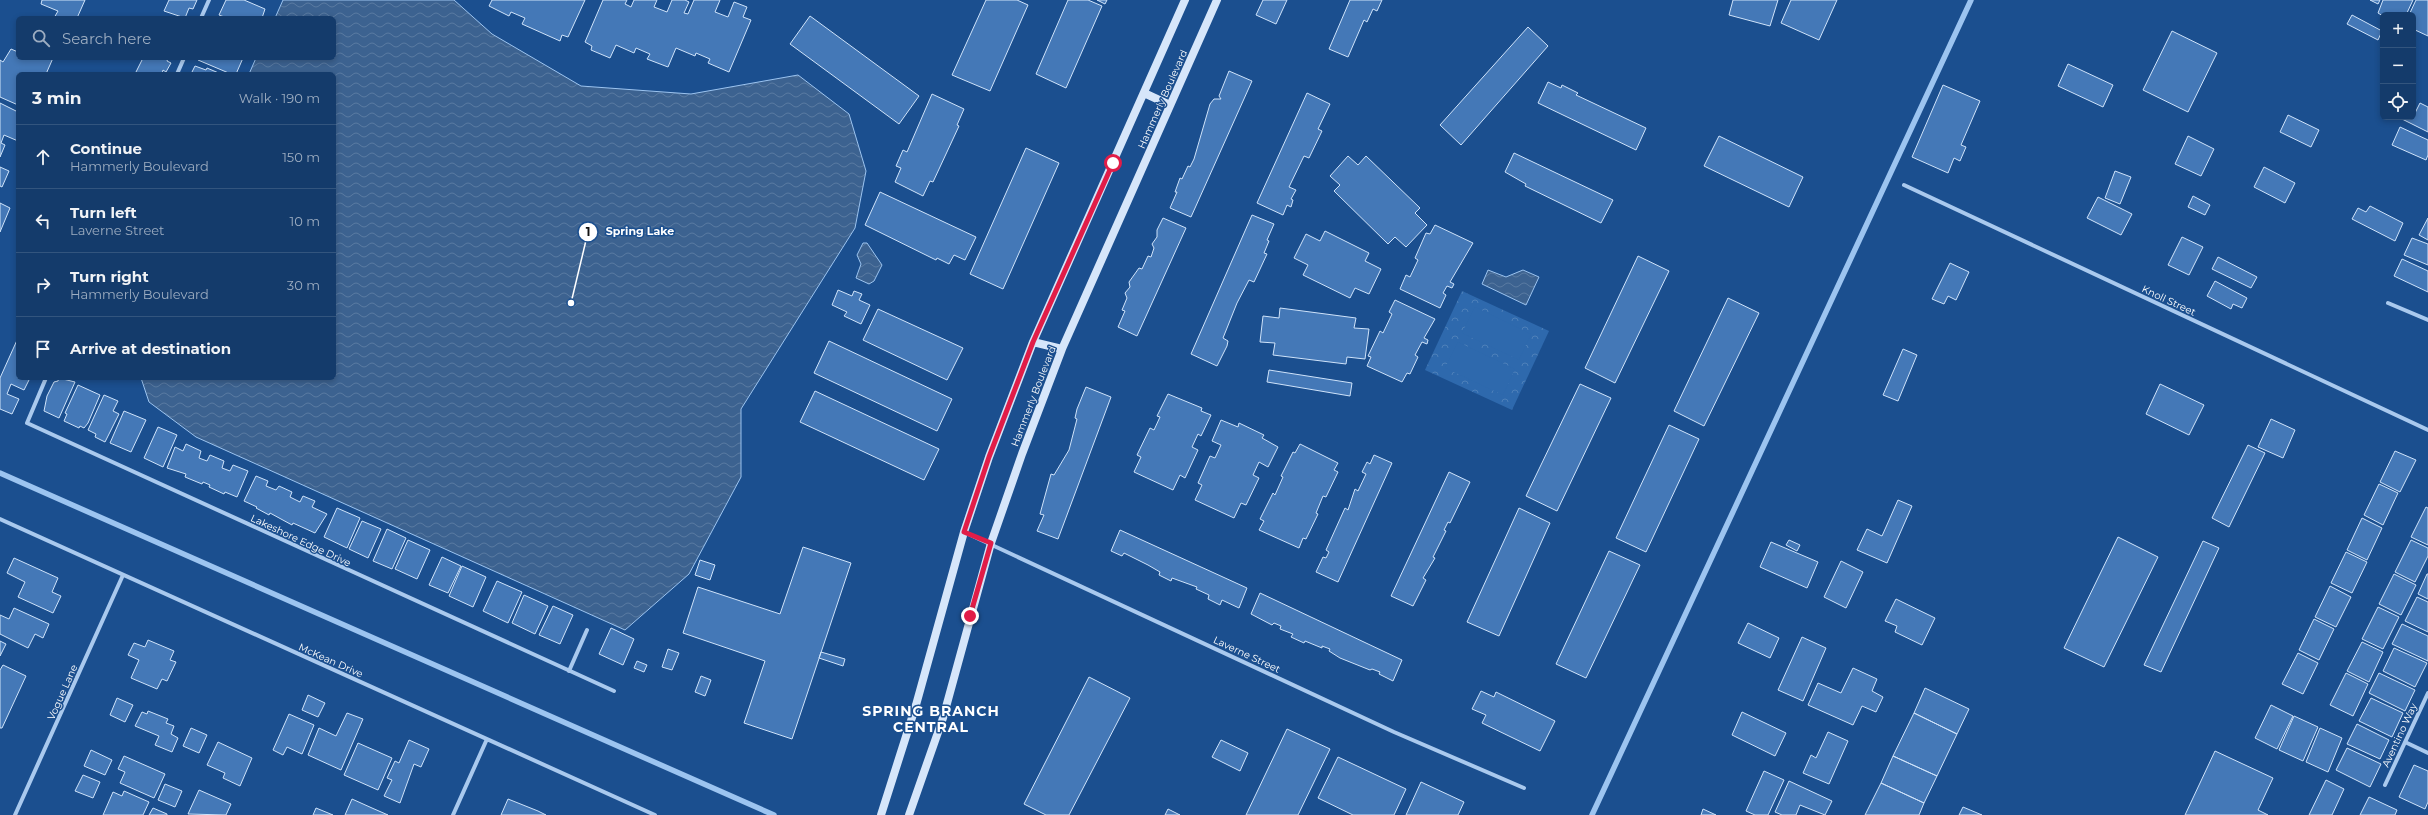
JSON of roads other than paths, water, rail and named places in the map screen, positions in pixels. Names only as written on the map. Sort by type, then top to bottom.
[{"type":"main road","name":"Hammerly Boulevard","points":[[881,815],[916,705],[964,532],[989,457],[1033,342],[1185,0]]},
{"type":"main road","name":"Hammerly Boulevard","points":[[909,815],[943,718],[991,543],[1062,349],[1217,0]]},
{"type":"main road","points":[[1144,93],[1170,105]]},
{"type":"main road","points":[[1033,342],[1062,349]]},
{"type":"street","points":[[202,16],[208,0]]},
{"type":"street","points":[[178,72],[183,60]]},
{"type":"street","name":"Knoll Street","points":[[1904,185],[2428,430]]},
{"type":"street","points":[[2388,303],[2428,320]]},
{"type":"street","name":"Lakeshore Edge Drive","points":[[45,380],[27,423],[614,691]]},
{"type":"street","name":"McKean Drive","points":[[0,519],[655,815]]},
{"type":"street","name":"Laverne Street","points":[[964,532],[991,543],[1394,732],[1524,788]]},
{"type":"street","name":"Vogue Lane","points":[[16,815],[123,575]]},
{"type":"street","points":[[569,671],[587,630]]},
{"type":"street","name":"Aventino Way","points":[[2385,785],[2428,693]]},
{"type":"street","points":[[453,815],[487,739]]},
{"type":"street","points":[[2405,742],[2428,753]]},
{"type":"water","points":[[283,0],[454,0],[492,34],[581,86],[691,94],[798,75],[849,114],[866,171],[855,228],[741,409],[741,477],[689,574],[625,630],[196,437],[149,402],[142,380],[336,380],[336,72],[250,72],[255,60],[336,60],[336,16],[276,16]]},
{"type":"water","points":[[863,243],[867,243],[882,265],[874,281],[869,284],[856,278],[861,264],[857,255]]},
{"type":"water","points":[[1488,270],[1506,277],[1523,270],[1539,277],[1526,305],[1482,284]]},
{"type":"waterway","points":[[1592,815],[1971,0]]},
{"type":"waterway","points":[[0,473],[774,815]]},
{"type":"place","name":"Spring Lake","points":[[571,303]]},
{"type":"district","name":"SPRING BRANCH CENTRAL","points":[[931,720]]}]
